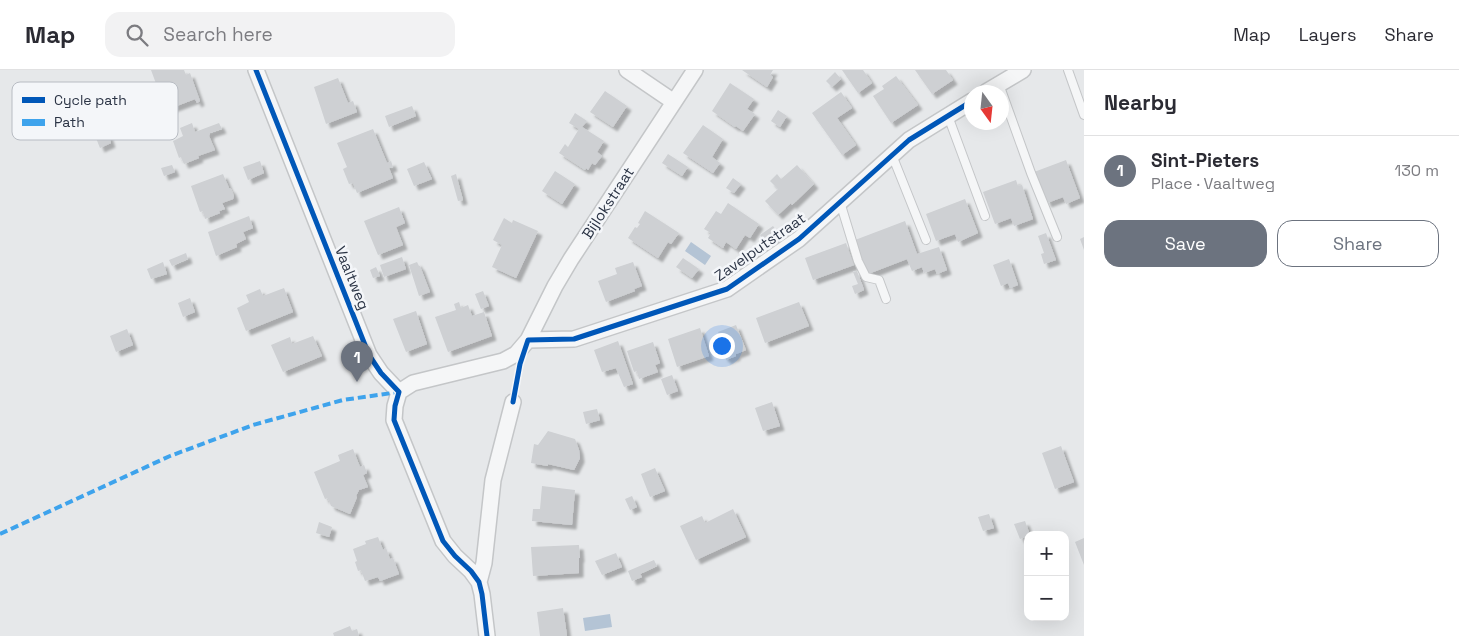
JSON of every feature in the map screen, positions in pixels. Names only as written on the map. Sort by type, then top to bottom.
[{"type":"street","name":"Vaaltweg","points":[[256,70],[369,355],[381,374],[400,392]]},
{"type":"street","points":[[626,70],[674,102]]},
{"type":"street","name":"Bijlokstraat","points":[[400,392],[412,383],[503,361],[516,354],[528,340],[567,266],[695,70]]},
{"type":"street","points":[[999,84],[1023,70]]},
{"type":"street","name":"Zavelputstraat","points":[[528,340],[574,339],[727,289],[799,239],[909,140],[964,106]]},
{"type":"street","points":[[400,392],[395,406],[394,420],[443,541],[479,582],[487,636]]},
{"type":"street","points":[[479,582],[484,563],[493,480],[513,402]]},
{"type":"lane","points":[[1068,70],[1084,115]]},
{"type":"lane","points":[[999,84],[1031,173],[1057,237]]},
{"type":"lane","points":[[948,116],[986,216]]},
{"type":"lane","points":[[892,155],[926,240]]},
{"type":"lane","points":[[840,202],[858,261],[866,277],[879,280],[886,299]]},
{"type":"water","points":[[691,242],[711,256],[705,265],[685,251]]},
{"type":"water","points":[[610,614],[612,627],[585,631],[583,618]]},
{"type":"building","points":[[151,70],[184,70],[186,75],[190,73],[200,101],[197,103],[195,99],[178,106],[178,82],[155,82]]},
{"type":"building","points":[[742,70],[773,70],[770,75],[773,77],[767,87]]},
{"type":"building","points":[[842,70],[863,70],[872,83],[858,93]]},
{"type":"building","points":[[915,70],[946,70],[953,80],[932,94]]},
{"type":"building","points":[[835,72],[841,79],[832,87],[826,81]]},
{"type":"building","points":[[896,76],[918,105],[891,123],[873,96],[884,89],[882,86]]},
{"type":"building","points":[[338,78],[348,103],[353,101],[357,112],[326,124],[314,87]]},
{"type":"building","points":[[730,83],[754,99],[747,109],[755,114],[743,131],[712,111]]},
{"type":"building","points":[[605,91],[627,106],[613,127],[590,112]]},
{"type":"building","points":[[841,92],[852,108],[837,118],[856,145],[842,155],[812,113]]},
{"type":"building","points":[[412,106],[416,116],[389,127],[385,116]]},
{"type":"building","points":[[778,110],[787,116],[780,127],[771,121]]},
{"type":"building","points":[[575,113],[587,121],[582,127],[604,141],[597,152],[602,156],[595,165],[592,163],[588,170],[586,168],[585,170],[559,153],[565,144],[568,147],[579,129],[569,123]]},
{"type":"building","points":[[192,123],[195,132],[219,123],[222,129],[210,133],[209,136],[215,150],[198,156],[199,158],[184,164],[181,157],[179,158],[173,141],[183,136],[180,128]]},
{"type":"building","points":[[703,125],[723,139],[712,157],[720,163],[713,173],[683,153]]},
{"type":"building","points":[[373,129],[387,163],[391,161],[393,167],[389,168],[393,178],[357,193],[353,183],[349,184],[343,169],[347,167],[337,143]]},
{"type":"building","points":[[97,140],[110,140],[111,143],[100,148]]},
{"type":"building","points":[[668,154],[688,167],[682,176],[662,163]]},
{"type":"building","points":[[1066,160],[1080,198],[1066,204],[1063,197],[1047,203],[1034,172]]},
{"type":"building","points":[[260,161],[264,173],[248,180],[243,167]]},
{"type":"building","points":[[424,162],[432,179],[414,186],[407,169]]},
{"type":"building","points":[[172,165],[175,172],[164,176],[161,168]]},
{"type":"building","points":[[797,165],[814,184],[792,205],[791,203],[778,215],[765,201],[778,189],[770,181],[777,174],[781,179]]},
{"type":"building","points":[[555,171],[575,184],[562,204],[542,191]]},
{"type":"building","points":[[223,174],[234,196],[233,199],[222,203],[225,209],[219,211],[220,213],[205,219],[203,211],[200,212],[191,186]]},
{"type":"building","points":[[456,174],[463,200],[458,201],[451,176]]},
{"type":"building","points":[[733,178],[741,184],[734,193],[726,188]]},
{"type":"building","points":[[1016,180],[1018,186],[1022,185],[1033,219],[1014,226],[1011,218],[995,224],[983,192]]},
{"type":"building","points":[[965,199],[978,233],[958,242],[955,234],[936,241],[926,214]]},
{"type":"building","points":[[728,203],[759,224],[750,238],[745,235],[736,249],[726,242],[723,248],[708,238],[711,233],[704,229],[716,211],[721,214]]},
{"type":"building","points":[[399,207],[405,223],[396,227],[403,245],[378,255],[364,221]]},
{"type":"building","points":[[645,211],[679,233],[671,244],[668,242],[658,258],[628,238],[635,227],[637,228],[640,224],[638,223]]},
{"type":"building","points":[[249,216],[253,228],[243,232],[246,239],[236,244],[237,247],[216,256],[208,232]]},
{"type":"building","points":[[504,218],[512,223],[513,220],[538,231],[516,278],[492,267],[502,245],[493,240]]},
{"type":"building","points":[[905,221],[917,254],[939,247],[947,270],[937,274],[935,269],[924,273],[922,267],[912,271],[907,259],[868,274],[855,240]]},
{"type":"building","points":[[773,226],[779,234],[767,244],[760,235]]},
{"type":"building","points":[[1046,233],[1056,260],[1044,264],[1041,254],[1044,253],[1038,236]]},
{"type":"building","points":[[1084,237],[1084,250],[1080,239]]},
{"type":"building","points":[[846,243],[854,265],[813,280],[805,258]]},
{"type":"building","points":[[186,253],[188,259],[172,266],[169,260]]},
{"type":"building","points":[[402,257],[406,269],[384,277],[380,265]]},
{"type":"building","points":[[683,258],[699,269],[692,278],[676,267]]},
{"type":"building","points":[[1009,259],[1018,285],[1010,288],[1008,283],[1001,286],[993,265]]},
{"type":"building","points":[[163,262],[167,274],[151,279],[147,269]]},
{"type":"building","points":[[417,262],[430,292],[419,296],[409,265]]},
{"type":"building","points":[[633,262],[642,286],[634,289],[635,291],[606,302],[598,281],[617,274],[615,268]]},
{"type":"building","points":[[376,267],[380,276],[373,278],[370,270]]},
{"type":"building","points":[[857,271],[864,290],[855,294],[852,286],[858,284],[853,272]]},
{"type":"building","points":[[284,288],[293,312],[246,331],[237,308],[249,302],[246,295],[260,289],[263,296]]},
{"type":"building","points":[[483,291],[489,306],[481,309],[475,294]]},
{"type":"building","points":[[190,298],[195,312],[183,317],[178,303]]},
{"type":"building","points":[[459,302],[461,308],[468,305],[472,316],[484,312],[492,336],[448,352],[435,317],[456,310],[454,304]]},
{"type":"building","points":[[799,302],[809,326],[765,343],[756,318]]},
{"type":"building","points":[[416,311],[427,344],[406,352],[393,319]]},
{"type":"building","points":[[736,325],[746,350],[726,360],[719,343],[722,341],[718,332]]},
{"type":"building","points":[[700,328],[709,356],[677,367],[668,339]]},
{"type":"building","points":[[127,329],[133,345],[116,352],[110,336]]},
{"type":"building","points":[[313,336],[322,356],[283,372],[271,345],[290,337],[292,344]]},
{"type":"building","points":[[618,341],[633,384],[624,387],[616,368],[602,372],[594,350]]},
{"type":"building","points":[[653,342],[660,363],[655,365],[658,372],[639,379],[637,371],[634,372],[627,351]]},
{"type":"building","points":[[672,375],[678,391],[667,395],[661,379]]},
{"type":"building","points":[[772,402],[780,426],[763,431],[755,408]]},
{"type":"building","points":[[597,409],[600,420],[586,424],[583,412]]},
{"type":"building","points":[[548,431],[575,439],[580,458],[574,470],[548,464],[548,466],[531,463],[534,444],[538,445]]},
{"type":"building","points":[[1061,446],[1074,482],[1055,489],[1042,453]]},
{"type":"building","points":[[353,449],[360,467],[364,465],[367,473],[363,475],[368,487],[359,490],[350,514],[331,506],[328,498],[325,499],[314,472],[340,461],[338,455]]},
{"type":"building","points":[[655,468],[665,491],[650,497],[641,474]]},
{"type":"building","points":[[542,486],[575,490],[572,525],[532,521],[533,509],[540,509]]},
{"type":"building","points":[[632,496],[637,507],[630,510],[625,499]]},
{"type":"building","points":[[733,509],[746,537],[696,560],[680,526],[702,516],[705,523]]},
{"type":"building","points":[[989,514],[994,528],[983,531],[978,517]]},
{"type":"building","points":[[1025,521],[1029,531],[1024,531],[1024,537],[1020,539],[1014,524]]},
{"type":"building","points":[[319,522],[332,527],[329,537],[316,533]]},
{"type":"building","points":[[378,537],[383,550],[386,548],[390,559],[393,558],[399,574],[380,581],[378,577],[365,581],[361,570],[358,571],[353,549],[366,544],[365,541]]},
{"type":"building","points":[[1084,538],[1084,565],[1075,542]]},
{"type":"building","points":[[579,545],[579,573],[533,576],[531,547]]},
{"type":"building","points":[[616,553],[622,567],[602,575],[595,561]]},
{"type":"building","points":[[654,560],[657,566],[640,574],[642,577],[632,581],[628,571]]},
{"type":"building","points":[[563,608],[567,636],[540,636],[537,612]]},
{"type":"building","points":[[350,626],[352,631],[357,629],[359,636],[334,636],[333,633]]},
{"type":"marked path","points":[[0,534],[170,456],[253,425],[343,400],[399,392]]},
{"type":"cycle path","points":[[256,70],[369,355],[381,373],[399,392],[394,420],[443,541],[479,582],[487,636]]},
{"type":"cycle path","points":[[513,402],[520,364],[528,340],[574,339],[727,289],[799,239],[909,140],[964,106]]},
{"type":"place","name":"Sint-Pieters","points":[[357,382]]}]
